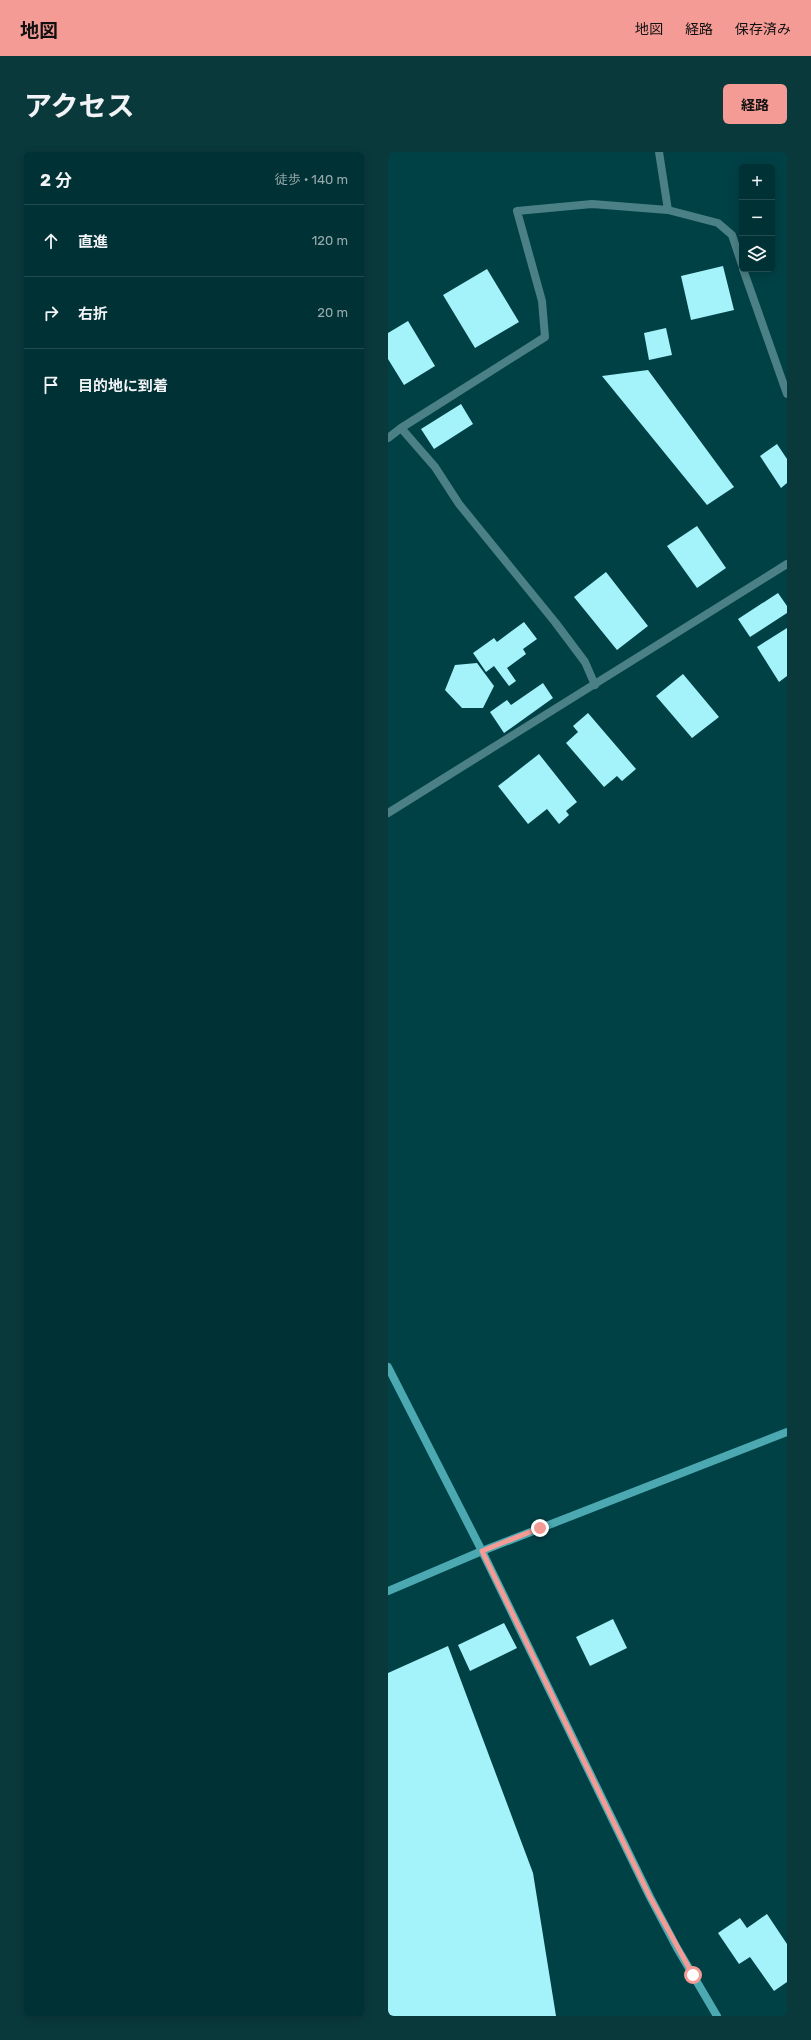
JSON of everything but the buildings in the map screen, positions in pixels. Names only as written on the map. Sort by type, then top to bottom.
[{"type":"street","points":[[659,152],[668,210]]},
{"type":"street","points":[[388,438],[401,428],[545,337],[542,301],[517,211],[592,204],[668,210],[718,223],[732,235],[739,256]]},
{"type":"street","points":[[745,272],[787,394]]},
{"type":"street","points":[[401,428],[435,467],[459,504],[556,622],[585,662],[594,685]]},
{"type":"street","points":[[388,813],[787,564]]},
{"type":"street","points":[[388,1367],[482,1551],[650,1897],[677,1948],[717,2016]]},
{"type":"street","points":[[388,1591],[482,1551],[787,1432]]},
{"type":"route","points":[[540,1528],[482,1551],[650,1897],[693,1975]]}]
